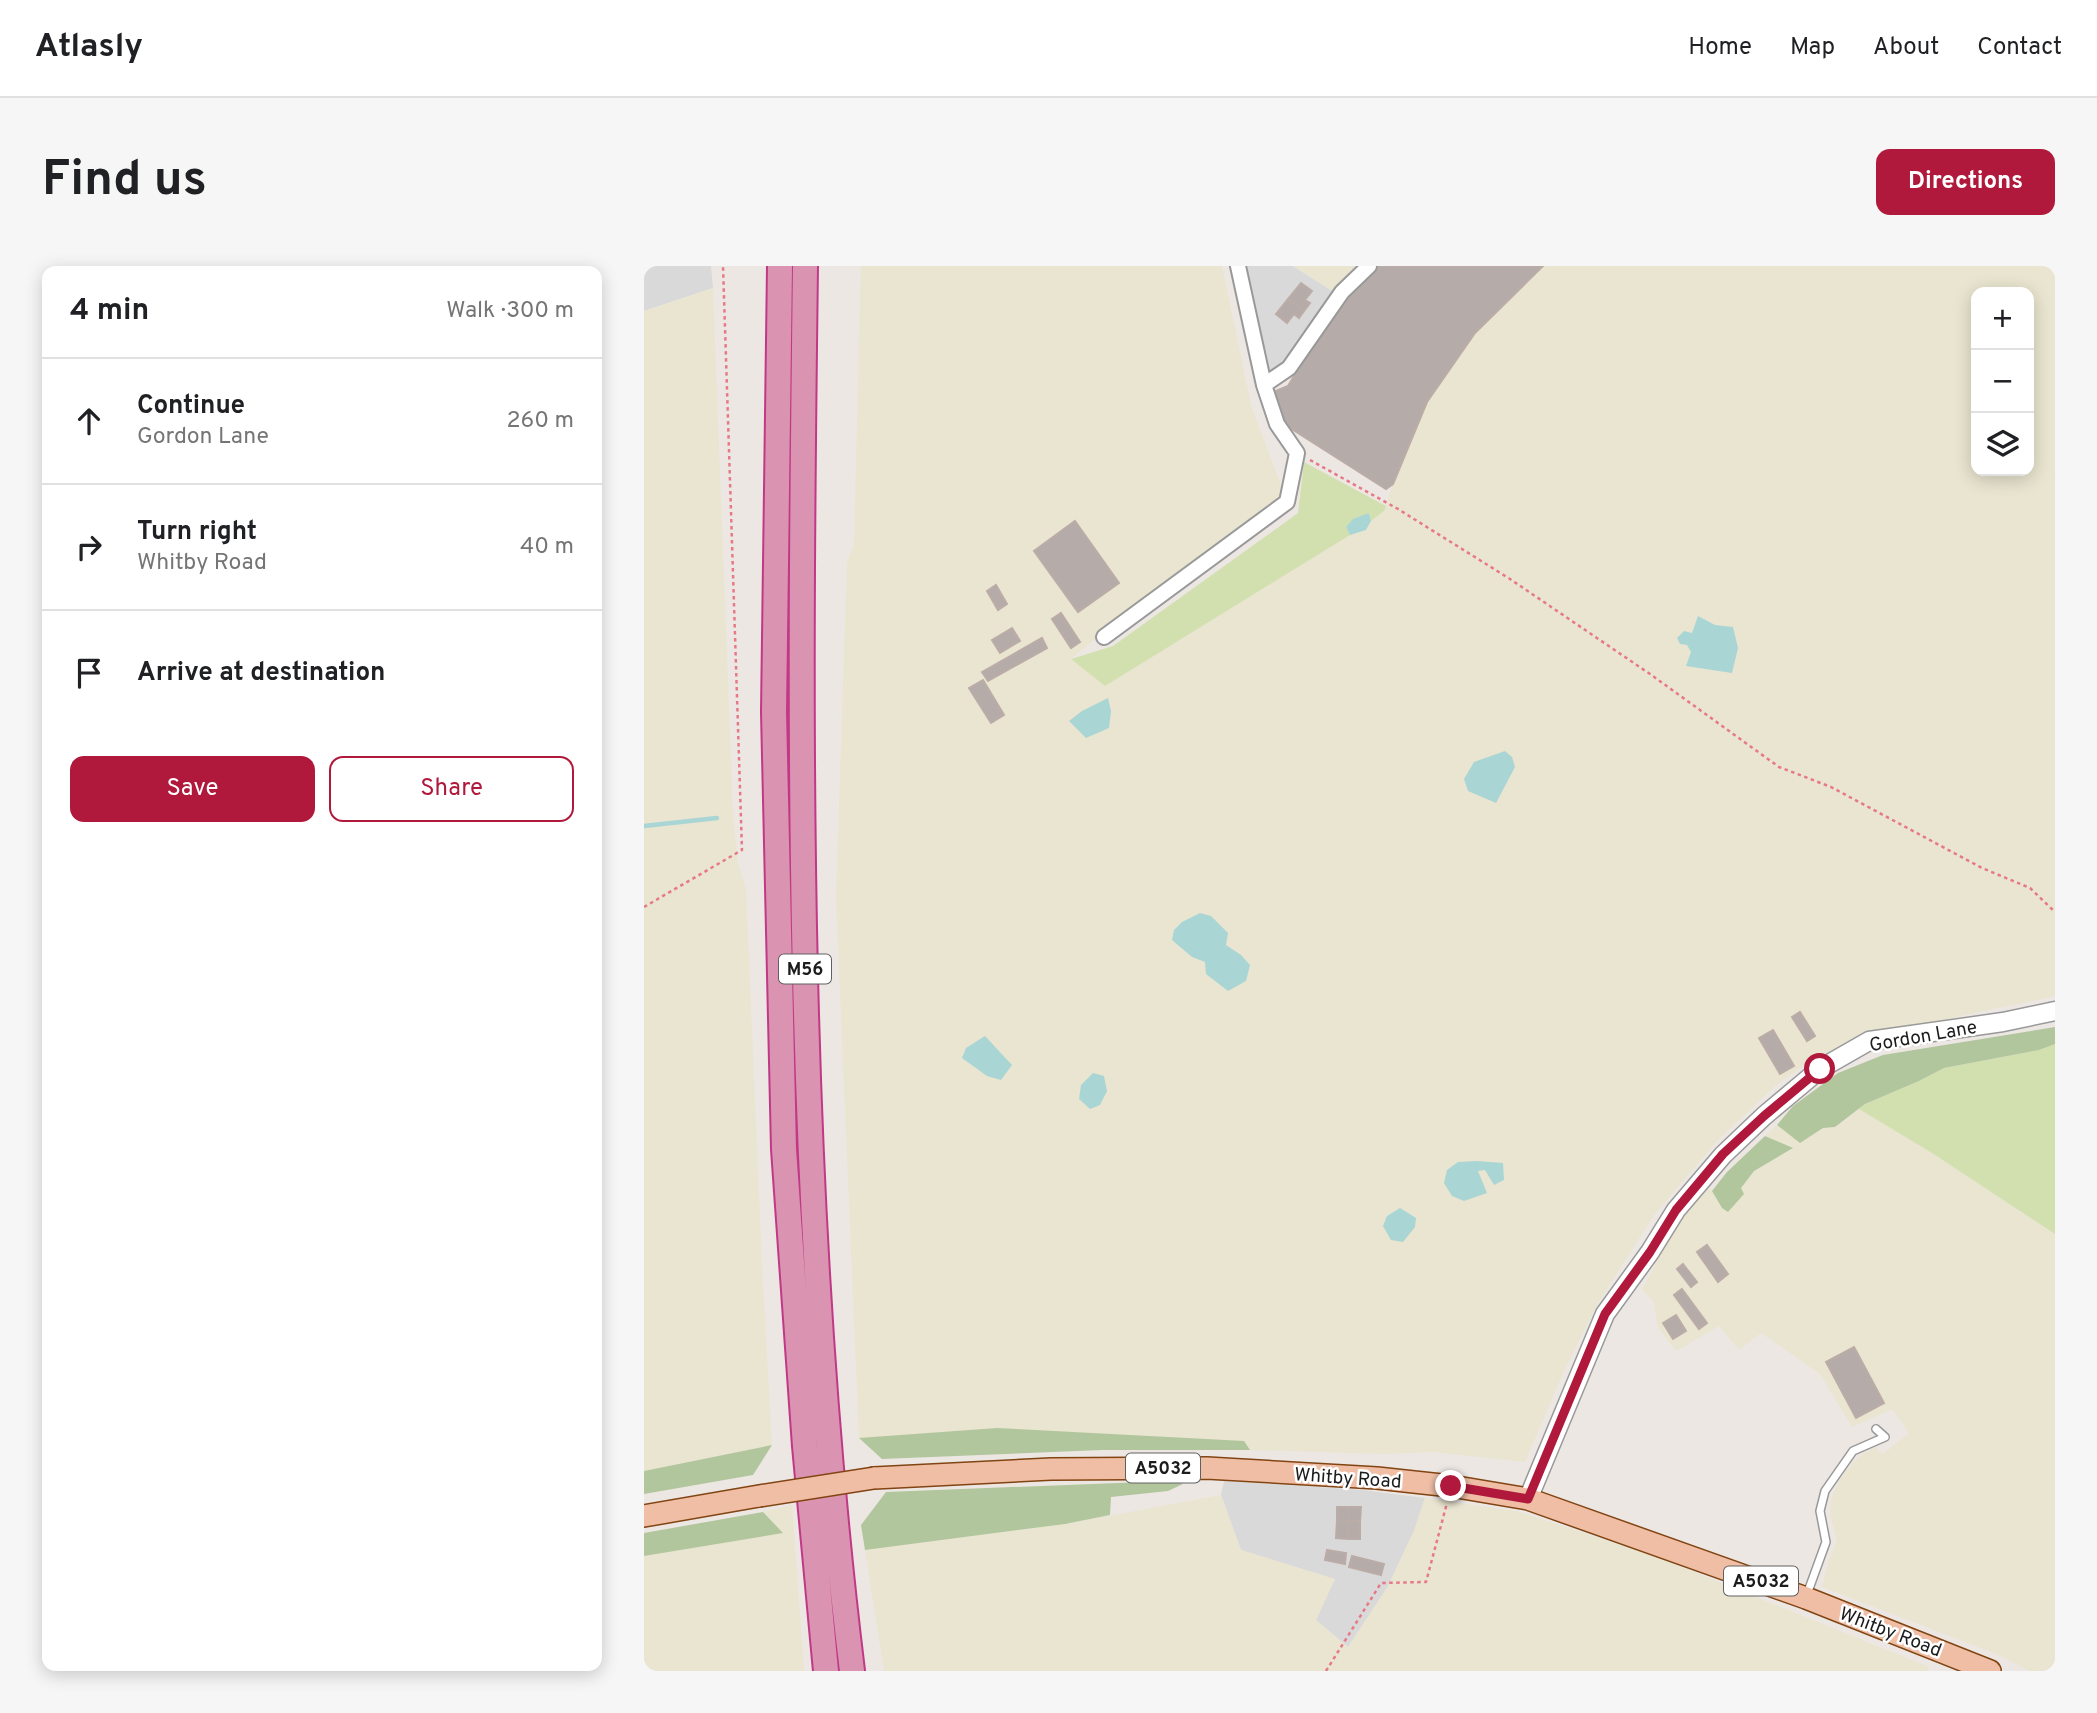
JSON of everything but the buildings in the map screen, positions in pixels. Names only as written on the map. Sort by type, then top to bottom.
[{"type":"highway","name":"M56","points":[[780,266],[774,712],[784,1149],[805,1446],[826,1671]]},
{"type":"highway","name":"M56","points":[[805,266],[801,802],[806,1018],[817,1280],[840,1570],[852,1671]]},
{"type":"main road","name":"Whitby Road","points":[[644,1516],[874,1478],[1051,1469],[1207,1468],[1377,1478],[1451,1486],[1528,1499],[1806,1598],[1990,1671]]},
{"type":"street","points":[[1104,637],[1287,502],[1297,453],[1277,424],[1264,385],[1238,266]]},
{"type":"street","points":[[1264,385],[1289,368],[1342,292],[1369,266]]},
{"type":"street","name":"Gordon Lane","points":[[1528,1499],[1605,1314],[1650,1252],[1676,1210],[1723,1154],[1764,1116],[1820,1069],[1869,1041],[2003,1022],[2055,1011]]},
{"type":"lane","points":[[1806,1598],[1826,1542],[1821,1511],[1825,1491],[1853,1451],[1885,1437],[1876,1429]]},
{"type":"path","points":[[644,907],[742,850],[723,266]]},
{"type":"path","points":[[1297,453],[1398,509],[1510,579],[1650,674],[1779,767],[1831,787],[1982,868],[2029,888],[2055,912]]},
{"type":"path","points":[[1326,1671],[1381,1583],[1426,1582],[1451,1486]]},
{"type":"shaded area","points":[[644,266],[711,266],[713,288],[644,311]]},
{"type":"shaded area","points":[[861,266],[1222,266],[1251,405],[1283,491],[1275,504],[1152,591],[1071,659],[1105,686],[1350,535],[1366,530],[1371,521],[1384,511],[1427,402],[1475,333],[1543,266],[2055,266],[2055,996],[1853,1039],[1806,1064],[1775,1086],[1717,1141],[1654,1215],[1598,1303],[1564,1371],[1525,1462],[1433,1452],[1384,1454],[1250,1450],[1244,1441],[859,1438],[836,898],[847,563],[854,544]]},
{"type":"shaded area","points":[[1247,266],[1293,266],[1334,292],[1284,365],[1267,373]]},
{"type":"shaded area","points":[[1293,266],[1355,266],[1334,292]]},
{"type":"shaded area","points":[[713,288],[733,814],[738,863],[746,889],[772,1445],[644,1471],[644,311]]},
{"type":"shaded area","points":[[1859,1109],[1932,1153],[2055,1234],[2055,1671],[2030,1671],[1994,1653],[1822,1587],[1837,1541],[1830,1514],[1831,1499],[1841,1478],[1855,1460],[1868,1451],[1876,1447],[1883,1454],[1909,1433],[1892,1409],[1852,1427],[1820,1374],[1761,1333],[1739,1350],[1719,1326],[1676,1351],[1658,1327],[1653,1301],[1642,1290],[1666,1244],[1706,1184],[1722,1208],[1754,1171],[1792,1149],[1765,1136],[1777,1125],[1801,1143],[1823,1128],[1836,1127]]},
{"type":"shaded area","points":[[1224,1481],[1363,1490],[1425,1498],[1414,1531],[1387,1588],[1348,1647],[1316,1620],[1334,1579],[1241,1550],[1221,1495]]},
{"type":"shaded area","points":[[1221,1495],[1241,1550],[1335,1579],[1316,1620],[1348,1647],[1387,1588],[1414,1531],[1425,1498],[1516,1511],[1655,1556],[1929,1667],[1928,1671],[884,1671],[865,1550],[1065,1524]]},
{"type":"shaded area","points":[[792,1505],[804,1671],[644,1671],[644,1556],[783,1533],[763,1512]]},
{"type":"green space","points":[[1304,462],[1386,506],[1384,511],[1371,521],[1369,513],[1346,527],[1350,535],[1105,686],[1071,659],[1113,646],[1298,513]]},
{"type":"green space","points":[[2055,1027],[2055,1044],[2039,1050],[1944,1068],[1865,1104],[1835,1127],[1823,1128],[1800,1143],[1777,1125],[1793,1106],[1838,1073],[1883,1055]]},
{"type":"green space","points":[[2055,1044],[2055,1234],[1932,1153],[1859,1109],[1944,1068],[2039,1050]]},
{"type":"green space","points":[[1765,1136],[1793,1148],[1754,1171],[1741,1188],[1744,1194],[1728,1212],[1722,1208],[1712,1191],[1727,1172]]},
{"type":"green space","points":[[997,1428],[1244,1441],[1250,1450],[1102,1450],[882,1459],[859,1438]]},
{"type":"green space","points":[[772,1445],[753,1475],[644,1494],[644,1471]]},
{"type":"green space","points":[[1169,1481],[1183,1484],[1168,1491],[1111,1497],[1110,1515],[1065,1524],[865,1550],[861,1525],[886,1492]]},
{"type":"green space","points":[[763,1512],[783,1533],[644,1556],[644,1533]]},
{"type":"water","points":[[1369,513],[1371,521],[1366,530],[1350,535],[1346,527],[1353,519]]},
{"type":"water","points":[[1698,616],[1715,625],[1733,627],[1738,648],[1732,673],[1686,666],[1691,652],[1687,645],[1680,644],[1677,638],[1684,631],[1692,633]]},
{"type":"water","points":[[1108,698],[1111,711],[1109,728],[1086,738],[1069,721]]},
{"type":"water","points":[[1505,751],[1512,757],[1515,767],[1496,803],[1468,791],[1464,779],[1474,762]]},
{"type":"water","points":[[1200,913],[1211,916],[1228,933],[1226,945],[1250,965],[1246,981],[1228,991],[1206,974],[1205,962],[1192,957],[1172,940],[1174,930],[1182,922]]},
{"type":"water","points":[[985,1036],[1012,1065],[1001,1080],[987,1076],[962,1058],[966,1048]]},
{"type":"water","points":[[1093,1073],[1104,1076],[1107,1091],[1100,1105],[1090,1109],[1079,1099],[1081,1085]]},
{"type":"water","points":[[1458,1162],[1503,1163],[1504,1180],[1494,1185],[1485,1170],[1478,1171],[1487,1193],[1464,1201],[1452,1196],[1444,1183],[1447,1170]]},
{"type":"water","points":[[1400,1208],[1416,1218],[1415,1227],[1403,1242],[1391,1240],[1383,1226],[1387,1216]]},
{"type":"waterway","points":[[644,826],[717,818]]},
{"type":"route","points":[[1451,1486],[1528,1499],[1605,1314],[1650,1252],[1676,1210],[1723,1154],[1820,1069]]}]
